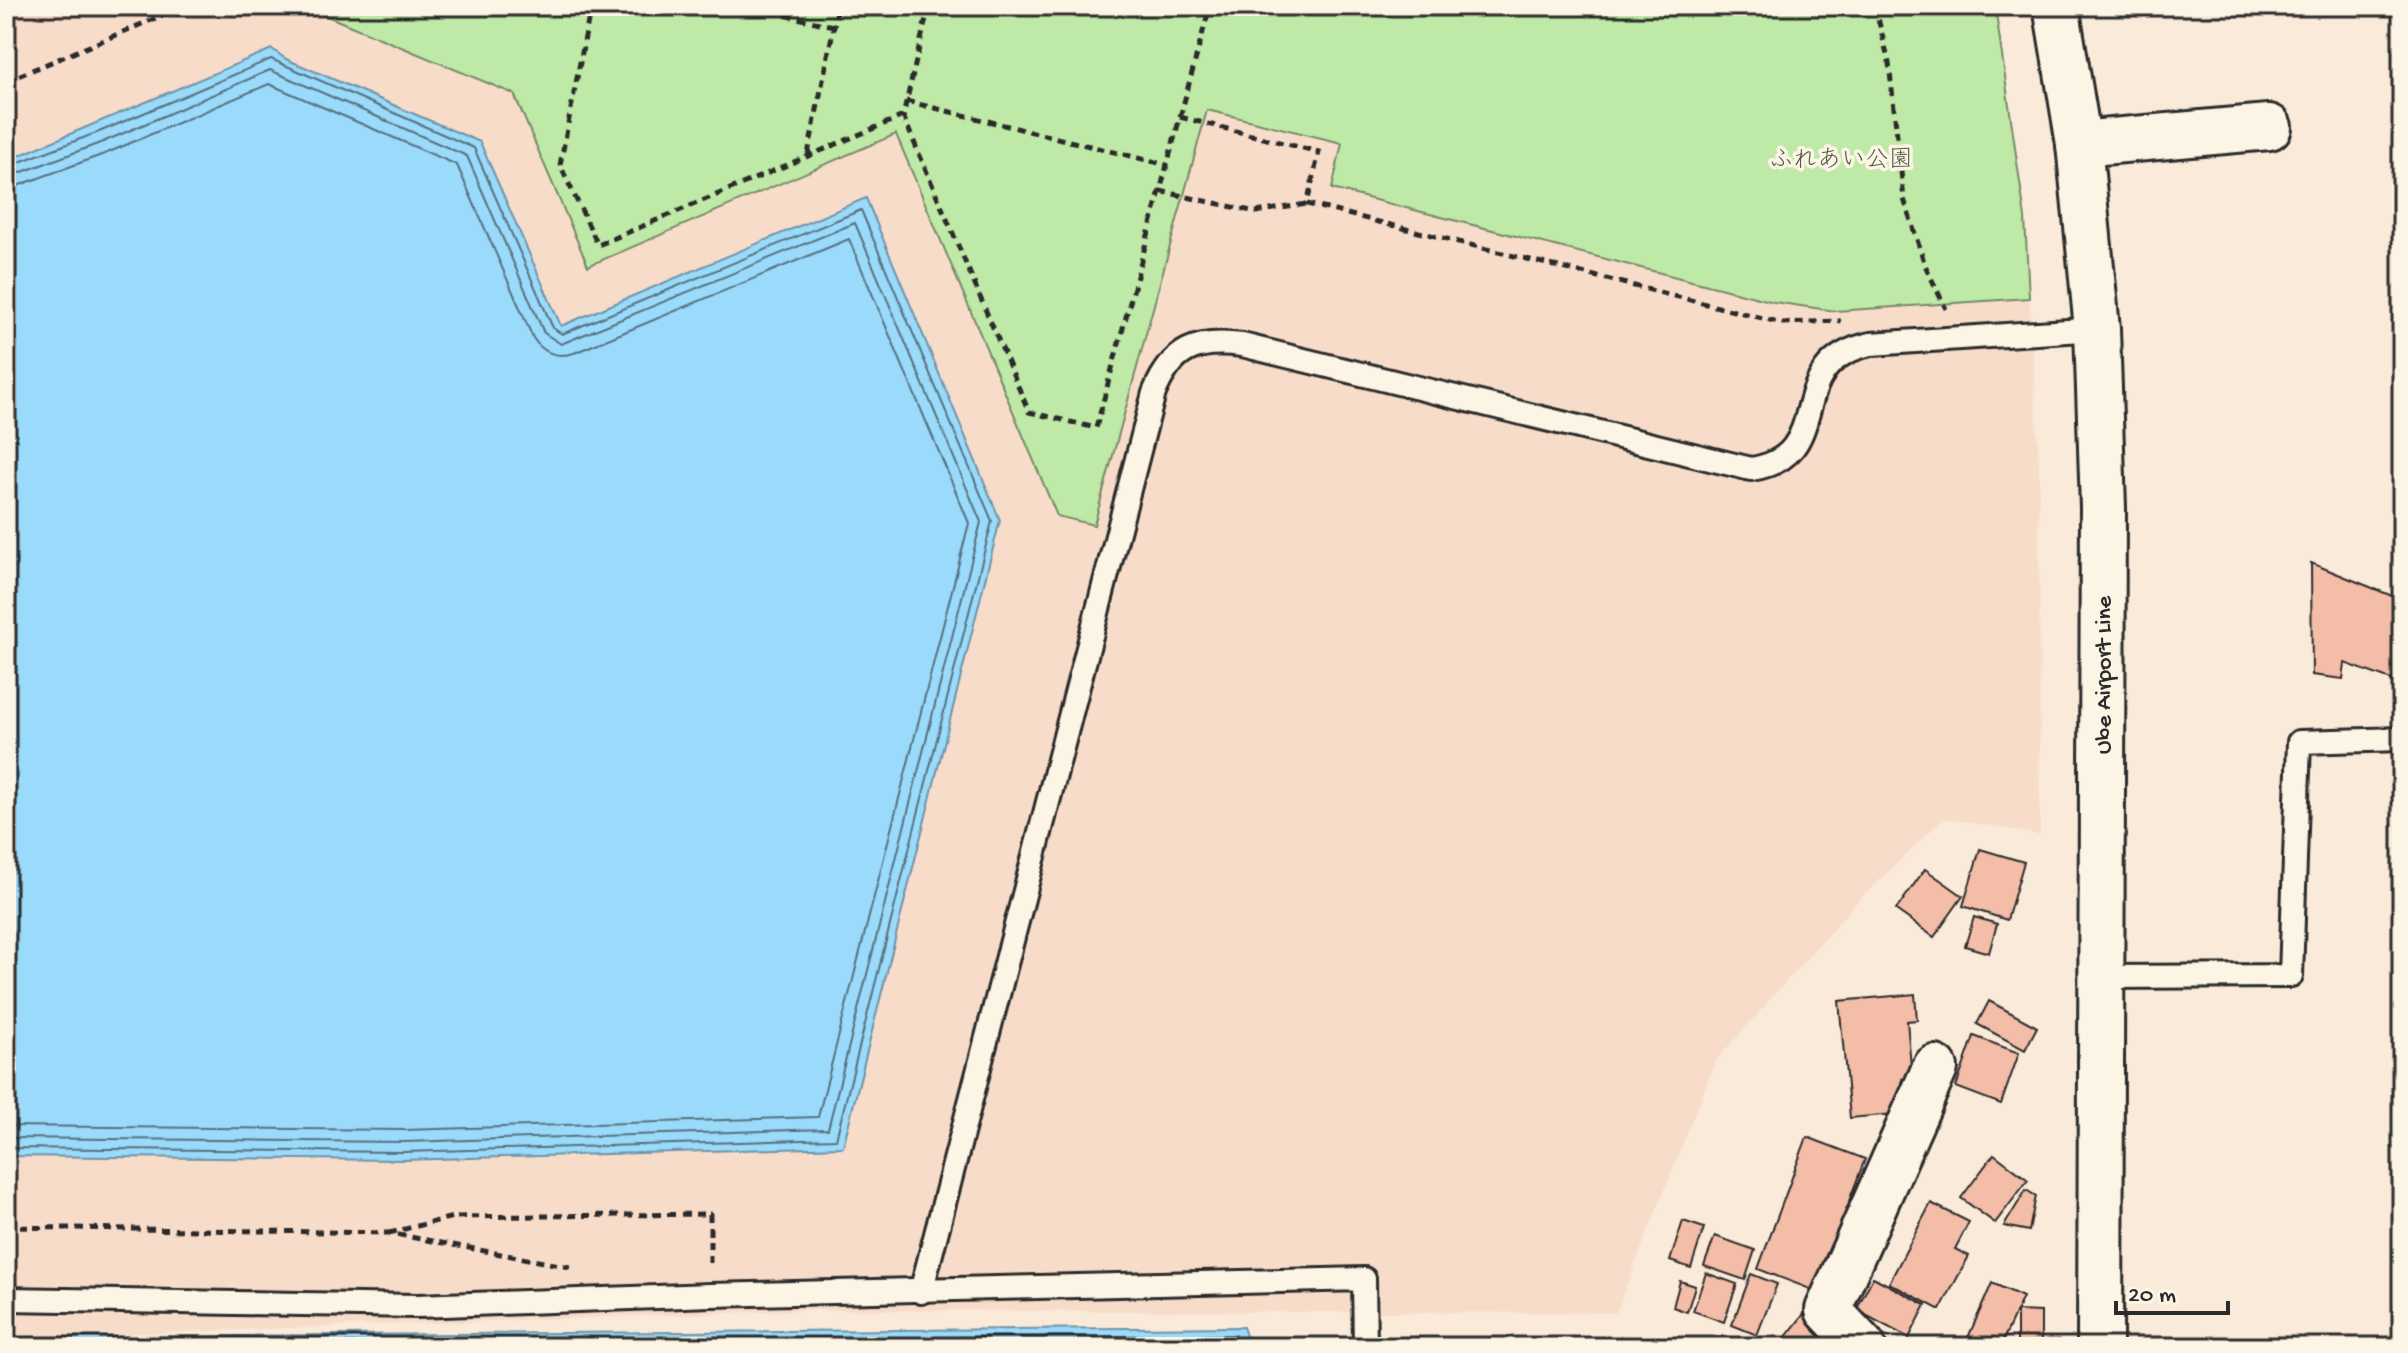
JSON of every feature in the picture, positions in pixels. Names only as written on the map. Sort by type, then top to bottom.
[{"type":"main road","name":"Ube Airport Line","points":[[2056,6],[2079,144],[2097,329],[2103,508],[2100,1347]]},
{"type":"main road","points":[[2079,144],[2269,127]]},
{"type":"main road","points":[[1863,1347],[1828,1310],[1935,1068]]},
{"type":"lane","points":[[921,1292],[1154,393],[1163,371],[1177,356],[1196,346],[1215,342],[1242,345],[1751,469],[1771,466],[1795,445],[1823,368],[1850,348],[2097,329]]},
{"type":"lane","points":[[2101,977],[2291,976],[2299,742],[2402,739]]},
{"type":"lane","points":[[6,1299],[417,1306],[710,1295],[1364,1279],[1365,1347]]},
{"type":"path","points":[[6,81],[185,6]]},
{"type":"path","points":[[591,6],[560,165],[598,245],[903,116]]},
{"type":"path","points":[[744,6],[833,26]]},
{"type":"path","points":[[807,155],[838,6]]},
{"type":"path","points":[[929,6],[903,116],[1029,412],[1096,428],[1210,6]]},
{"type":"path","points":[[1875,6],[1889,63],[1904,199],[1925,265],[1948,314],[1932,315]]},
{"type":"path","points":[[906,101],[1167,165]]},
{"type":"path","points":[[1180,117],[1319,152],[1307,204]]},
{"type":"path","points":[[1160,191],[1256,212],[1307,204],[1782,323],[1852,320]]},
{"type":"path","points":[[389,1233],[453,1217],[710,1214],[710,1295]]},
{"type":"path","points":[[6,1227],[389,1233],[573,1268]]},
{"type":"shaded area","points":[[6,6],[1995,6],[2025,218],[2039,465],[2040,835],[1944,818],[1854,905],[1715,1062],[1616,1313],[806,1310],[6,1338]]},
{"type":"green space","name":"ふれあい公園","points":[[303,6],[1995,6],[2025,218],[2029,298],[1835,311],[1774,302],[1332,189],[1342,143],[1207,110],[1094,525],[1057,516],[896,134],[588,266],[514,94]]},
{"type":"water","points":[[272,49],[286,59],[480,142],[561,326],[866,198],[1000,520],[843,1147],[404,1160],[6,1156],[6,161]]},
{"type":"water","points":[[1243,1327],[1250,1347],[6,1347],[6,1338]]},
{"type":"building","points":[[2311,563],[2402,600],[2402,684],[2345,663],[2343,679],[2312,675]]},
{"type":"building","points":[[1980,849],[2024,862],[2007,920],[1963,906]]},
{"type":"building","points":[[1925,869],[1963,896],[1934,937],[1896,910]]},
{"type":"building","points":[[1974,917],[1997,924],[1989,953],[1965,946]]},
{"type":"building","points":[[1915,994],[1917,1020],[1907,1021],[1912,1078],[1902,1079],[1905,1113],[1850,1118],[1839,1001]]},
{"type":"building","points":[[1989,1001],[2037,1027],[2025,1050],[1977,1024]]},
{"type":"building","points":[[1974,1036],[2019,1053],[2001,1104],[1956,1087]]},
{"type":"building","points":[[1807,1137],[1865,1159],[1849,1201],[1859,1205],[1826,1295],[1758,1269]]},
{"type":"building","points":[[1994,1154],[2028,1180],[1995,1223],[1961,1198]]},
{"type":"building","points":[[2026,1190],[2036,1196],[2029,1231],[2004,1226]]},
{"type":"building","points":[[1931,1203],[1969,1222],[1955,1249],[1969,1256],[1940,1310],[1889,1283]]},
{"type":"building","points":[[1683,1221],[1704,1228],[1691,1268],[1670,1261]]},
{"type":"building","points":[[1715,1236],[1755,1250],[1745,1280],[1704,1266]]},
{"type":"building","points":[[1706,1273],[1737,1284],[1724,1322],[1693,1311]]},
{"type":"building","points":[[1751,1274],[1777,1284],[1757,1335],[1732,1325]]},
{"type":"building","points":[[1873,1277],[1926,1305],[1909,1338],[1856,1310]]},
{"type":"building","points":[[1680,1281],[1695,1286],[1687,1312],[1673,1307]]},
{"type":"building","points":[[1992,1283],[2023,1297],[2000,1347],[1983,1347],[1967,1340]]},
{"type":"building","points":[[2017,1311],[2041,1312],[2041,1347],[2017,1347]]},
{"type":"building","points":[[1804,1314],[1846,1347],[1778,1347]]}]
